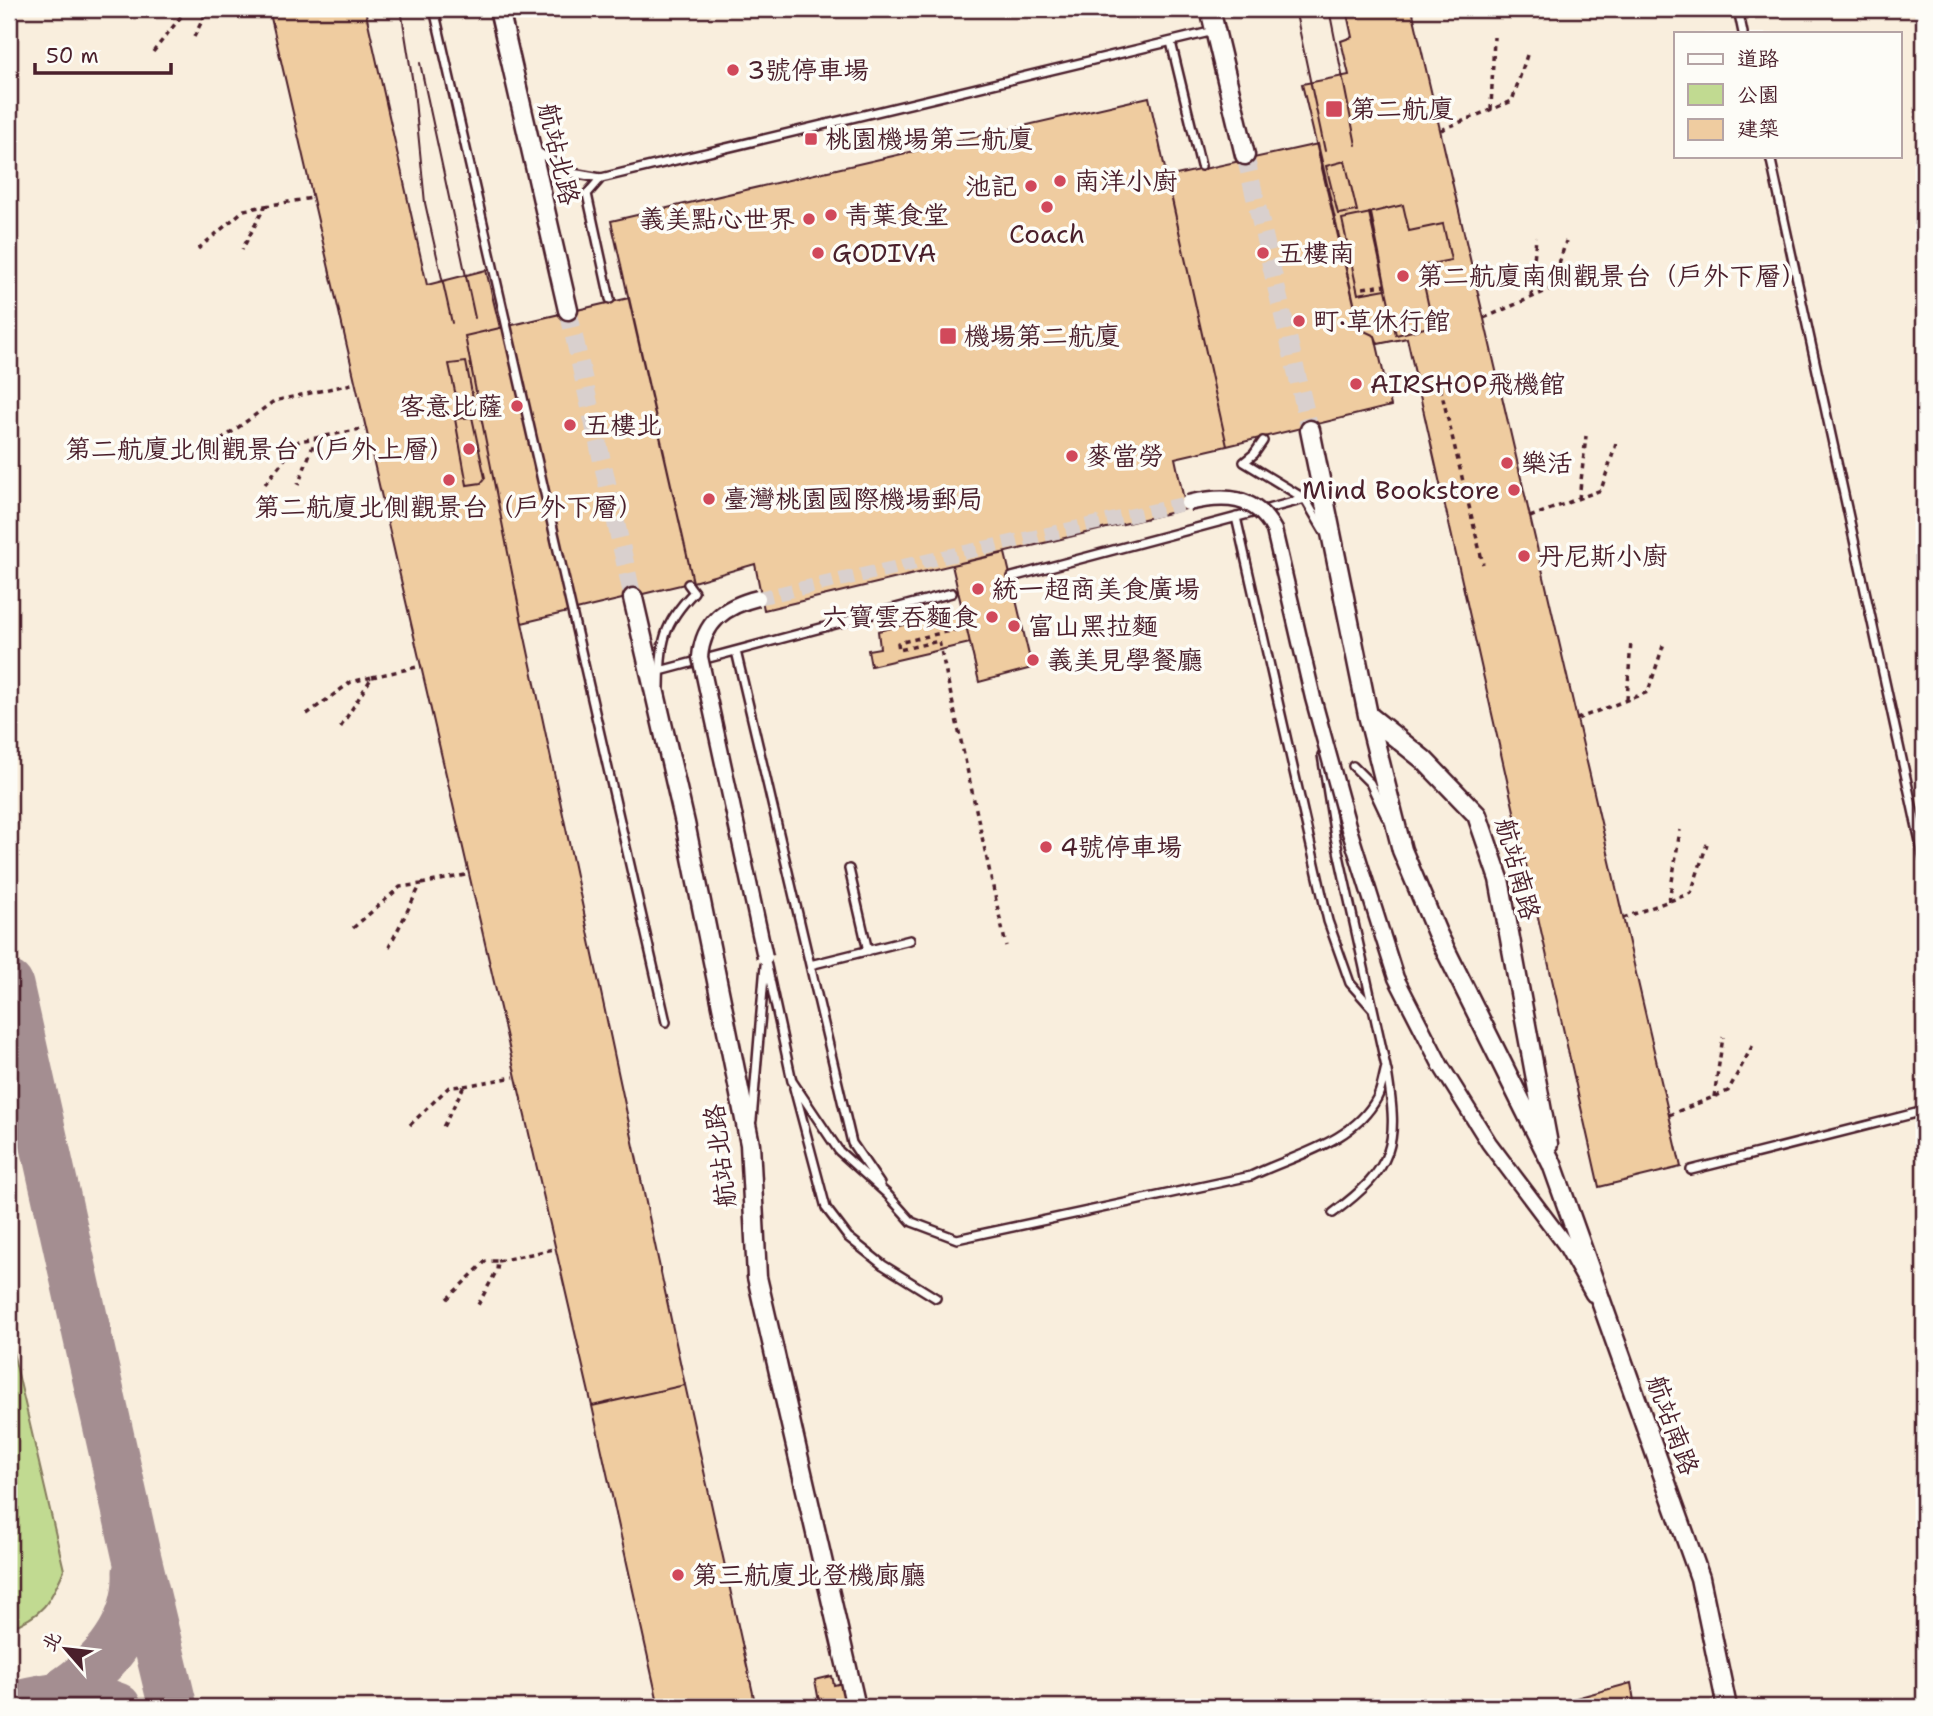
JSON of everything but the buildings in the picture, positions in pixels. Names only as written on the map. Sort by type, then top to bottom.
[{"type":"street","name":"航站北路","points":[[499,9],[568,310]]},
{"type":"street","points":[[1210,9],[1245,155]]},
{"type":"street","name":"航站南路","points":[[1310,430],[1368,715],[1402,850],[1437,933],[1552,1164],[1699,1578],[1727,1707]]},
{"type":"street","points":[[1188,503],[1218,496],[1237,499],[1254,506],[1268,518],[1275,530],[1313,698],[1349,829],[1396,978],[1441,1066],[1489,1143],[1565,1244],[1609,1323]]},
{"type":"street","name":"航站北路","points":[[633,598],[750,1144],[757,1277],[856,1707]]},
{"type":"street","points":[[758,598],[741,602],[709,625],[702,640],[700,657],[765,957]]},
{"type":"street","name":"航站南路","points":[[1368,715],[1424,760],[1477,815],[1499,878],[1552,1164]]},
{"type":"lane","points":[[434,9],[666,1021]]},
{"type":"lane","points":[[1738,9],[1744,32]]},
{"type":"lane","points":[[531,147],[572,173],[601,178],[1171,43],[1215,30]]},
{"type":"lane","points":[[1171,43],[1201,166]]},
{"type":"lane","points":[[1770,158],[1924,860]]},
{"type":"lane","points":[[601,178],[587,194],[610,299]]},
{"type":"lane","points":[[1263,441],[1255,454],[1244,462],[1305,499],[1336,551]]},
{"type":"lane","points":[[1012,577],[1305,499]]},
{"type":"lane","points":[[1236,517],[1328,921],[1350,983],[1375,1012]]},
{"type":"lane","points":[[659,712],[662,639],[675,612],[694,592],[688,584]]},
{"type":"lane","points":[[660,671],[952,593]]},
{"type":"lane","points":[[736,651],[852,1143],[887,1194]]},
{"type":"lane","points":[[1313,698],[1335,837],[1375,1012],[1393,1110],[1391,1147],[1381,1171],[1359,1194],[1332,1213]]},
{"type":"lane","points":[[1353,766],[1370,783],[1402,850]]},
{"type":"lane","points":[[849,869],[868,951]]},
{"type":"lane","points":[[810,965],[910,940]]},
{"type":"lane","points":[[765,957],[792,1081],[827,1208],[848,1237],[883,1265],[936,1298]]},
{"type":"lane","points":[[750,1144],[765,957]]},
{"type":"lane","points":[[792,1081],[839,1151],[887,1194],[912,1222],[957,1239],[1251,1176],[1291,1156],[1337,1140],[1357,1124],[1378,1098],[1386,1067]]},
{"type":"lane","points":[[1691,1170],[1924,1111]]},
{"type":"path","points":[[153,52],[187,9]]},
{"type":"path","points":[[194,37],[208,9]]},
{"type":"path","points":[[1491,110],[1494,37]]},
{"type":"path","points":[[1441,130],[1512,102],[1528,52]]},
{"type":"path","points":[[198,249],[244,210],[312,198]]},
{"type":"path","points":[[242,250],[265,206]]},
{"type":"path","points":[[1531,298],[1536,237]]},
{"type":"path","points":[[1484,318],[1551,289],[1566,241]]},
{"type":"path","points":[[1363,288],[1385,285]]},
{"type":"path","points":[[1438,378],[1483,564]]},
{"type":"path","points":[[213,446],[274,401],[356,383]]},
{"type":"path","points":[[265,484],[299,441],[366,428]]},
{"type":"path","points":[[1578,499],[1586,436]]},
{"type":"path","points":[[298,485],[316,439]]},
{"type":"path","points":[[1531,517],[1601,490],[1617,441]]},
{"type":"path","points":[[967,627],[898,643],[899,650],[939,641],[1006,946]]},
{"type":"path","points":[[1627,700],[1631,641]]},
{"type":"path","points":[[1577,719],[1648,692],[1664,643]]},
{"type":"path","points":[[307,714],[351,682],[422,666]]},
{"type":"path","points":[[340,728],[372,677]]},
{"type":"path","points":[[1669,901],[1680,830]]},
{"type":"path","points":[[1623,918],[1691,893],[1707,844]]},
{"type":"path","points":[[353,928],[400,887],[470,874]]},
{"type":"path","points":[[389,947],[421,884]]},
{"type":"path","points":[[1714,1097],[1723,1037]]},
{"type":"path","points":[[1669,1115],[1728,1091],[1754,1043]]},
{"type":"path","points":[[410,1125],[449,1087],[514,1077]]},
{"type":"path","points":[[441,1131],[464,1086]]},
{"type":"path","points":[[447,1299],[486,1261],[554,1249]]},
{"type":"path","points":[[478,1305],[498,1270],[498,1261]]},
{"type":"shaded area","points":[[9,9],[1924,9],[1924,1707],[9,1707]]},
{"type":"green space","points":[[9,1335],[64,1570],[44,1607],[30,1618],[9,1628]]},
{"type":"taxiway","points":[[9,985],[136,1554],[173,1707]]},
{"type":"taxiway","points":[[61,1694],[91,1671],[116,1643],[132,1610],[137,1572]]},
{"type":"taxiway","points":[[9,1706],[63,1696],[88,1698],[117,1707]]},
{"type":"tunnel","points":[[1245,155],[1310,430]]},
{"type":"tunnel","points":[[568,310],[633,598]]},
{"type":"tunnel","points":[[758,598],[1188,503]]},
{"type":"tram line","points":[[401,9],[414,90],[425,203],[452,323]]},
{"type":"tram line","points":[[1295,9],[1325,151]]},
{"type":"tram line","points":[[1329,9],[1356,145]]},
{"type":"tram line","points":[[420,63],[475,318]]},
{"type":"place","name":"3號停車場","points":[[733,70]]},
{"type":"place","name":"第二航廈","points":[[1334,109]]},
{"type":"place","name":"桃園機場第二航廈","points":[[811,139]]},
{"type":"place","name":"南洋小廚","points":[[1060,181]]},
{"type":"place","name":"池記","points":[[1031,186]]},
{"type":"place","name":"Coach","points":[[1047,207]]},
{"type":"place","name":"青葉食堂","points":[[831,215]]},
{"type":"place","name":"義美點心世界","points":[[809,219]]},
{"type":"place","name":"GODIVA","points":[[818,253]]},
{"type":"place","name":"五樓南","points":[[1263,253]]},
{"type":"place","name":"第二航廈南側觀景台（戶外下層）","points":[[1403,276]]},
{"type":"place","name":"町·草休行館","points":[[1299,321]]},
{"type":"place","name":"機場第二航廈","points":[[948,336]]},
{"type":"place","name":"AIRSHOP飛機館","points":[[1356,384]]},
{"type":"place","name":"客意比薩","points":[[517,406]]},
{"type":"place","name":"五樓北","points":[[570,425]]},
{"type":"place","name":"第二航廈北側觀景台（戶外上層）","points":[[469,449]]},
{"type":"place","name":"麥當勞","points":[[1072,456]]},
{"type":"place","name":"樂活","points":[[1507,463]]},
{"type":"place","name":"第二航廈北側觀景台（戶外下層）","points":[[449,480]]},
{"type":"place","name":"Mind Bookstore","points":[[1514,490]]},
{"type":"place","name":"臺灣桃園國際機場郵局","points":[[709,499]]},
{"type":"place","name":"丹尼斯小廚","points":[[1524,556]]},
{"type":"place","name":"統一超商美食廣場","points":[[978,589]]},
{"type":"place","name":"六寶雲吞麵食","points":[[992,617]]},
{"type":"place","name":"富山黑拉麵","points":[[1014,626]]},
{"type":"place","name":"義美見學餐廳","points":[[1033,660]]},
{"type":"place","name":"4號停車場","points":[[1046,847]]},
{"type":"place","name":"第三航廈北登機廊廳","points":[[678,1575]]}]
